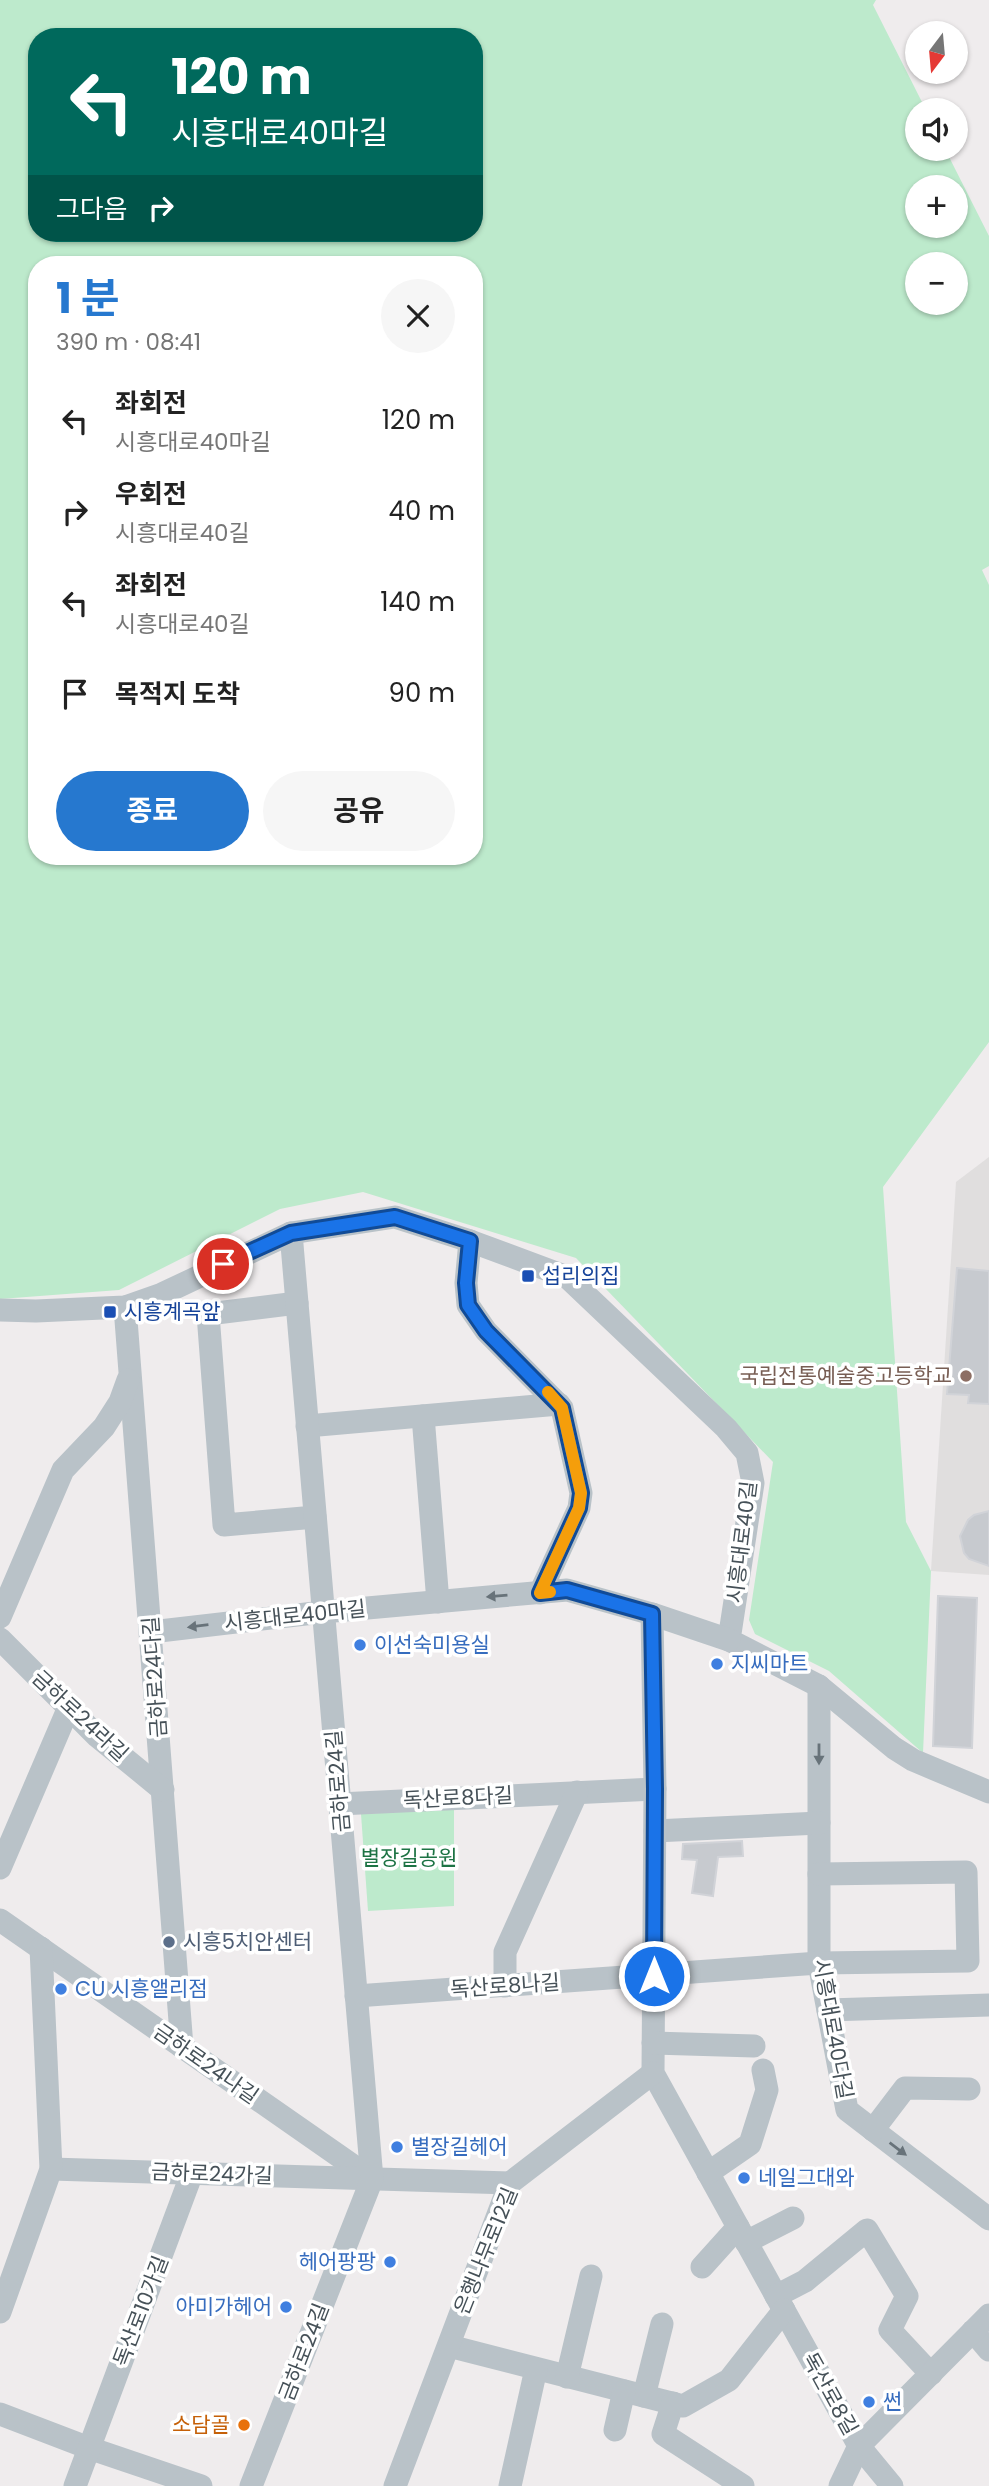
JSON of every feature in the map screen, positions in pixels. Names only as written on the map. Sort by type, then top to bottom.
[{"type":"street","name":"시흥대로40길","points":[[0,1310],[125,1307],[162,1294],[291,1233],[395,1217],[567,1277],[726,1428],[747,1453],[753,1483],[729,1640]]},
{"type":"street","name":"금하로24길","points":[[251,2486],[372,2179],[291,1233]]},
{"type":"street","points":[[470,1241],[466,1283],[468,1305],[486,1331],[562,1408],[581,1493],[579,1508],[540,1593]]},
{"type":"street","points":[[297,1303],[208,1314],[224,1525],[315,1517]]},
{"type":"street","name":"금하로24다길","points":[[125,1307],[182,2047]]},
{"type":"street","points":[[0,1617],[63,1470],[104,1427],[120,1402],[130,1373]]},
{"type":"street","points":[[307,1426],[559,1404]]},
{"type":"street","points":[[423,1416],[438,1602]]},
{"type":"street","name":"시흥대로40마길","points":[[151,1632],[323,1612],[567,1590],[652,1614],[729,1640]]},
{"type":"street","name":"독산로8길","points":[[652,1614],[655,1789],[653,2073],[859,2446],[892,2486]]},
{"type":"street","name":"금하로24라길","points":[[0,1639],[97,1736],[163,1790]]},
{"type":"street","points":[[729,1640],[819,1686],[894,1748],[989,1793]]},
{"type":"street","name":"시흥대로40다길","points":[[819,1686],[819,1963],[847,2110],[989,2219]]},
{"type":"street","points":[[0,1868],[68,1707]]},
{"type":"street","name":"독산로8다길","points":[[339,1804],[655,1789]]},
{"type":"street","points":[[505,1986],[505,1952],[577,1792]]},
{"type":"street","points":[[654,1830],[819,1823]]},
{"type":"street","points":[[654,1976],[819,1963],[968,1961],[966,1872],[819,1874]]},
{"type":"street","name":"금하로24나길","points":[[0,1920],[372,2179]]},
{"type":"street","points":[[0,2312],[51,2169],[41,1948]]},
{"type":"street","name":"독산로8나길","points":[[356,1996],[654,1976]]},
{"type":"street","points":[[828,2010],[989,2005]]},
{"type":"street","points":[[653,2043],[754,2046]]},
{"type":"street","points":[[708,2173],[750,2144],[766,2090],[763,2070]]},
{"type":"street","name":"은행나무로12길","points":[[395,2486],[510,2183],[653,2073]]},
{"type":"street","points":[[873,2130],[905,2088],[969,2089]]},
{"type":"street","name":"금하로24가길","points":[[51,2169],[372,2179]]},
{"type":"street","name":"독산로10가길","points":[[75,2486],[192,2173]]},
{"type":"street","points":[[372,2179],[510,2183]]},
{"type":"street","points":[[702,2267],[742,2234],[793,2218]]},
{"type":"street","points":[[449,2346],[683,2406],[729,2380],[780,2303],[867,2230],[907,2296],[890,2330],[931,2374]]},
{"type":"street","points":[[567,2377],[591,2276]]},
{"type":"street","points":[[839,2486],[859,2446],[981,2323],[989,2350]]},
{"type":"street","points":[[615,2430],[634,2393],[662,2324]]},
{"type":"street","points":[[510,2486],[536,2369]]},
{"type":"street","points":[[673,2403],[663,2434],[743,2486]]},
{"type":"street","points":[[0,2414],[201,2486]]},
{"type":"shaded area","name":"국립전통예술중고등학교","points":[[989,1157],[989,1575],[931,1571],[956,1182]]},
{"type":"green space","points":[[0,0],[876,0],[873,5],[905,68],[905,84],[913,84],[920,98],[905,98],[905,161],[951,161],[958,175],[905,175],[905,238],[968,238],[968,194],[989,236],[989,566],[982,570],[989,585],[989,1042],[883,1187],[906,1522],[931,1571],[923,1753],[829,1671],[755,1634],[749,1620],[773,1462],[576,1258],[363,1192],[280,1209],[119,1290],[0,1299]]},
{"type":"green space","name":"별장길공원","points":[[454,1809],[454,1906],[368,1911],[361,1814]]},
{"type":"building","points":[[957,1268],[989,1271],[989,1404],[968,1403],[969,1395],[947,1394]]},
{"type":"building","points":[[989,1511],[989,1566],[969,1559],[964,1553],[960,1536],[968,1520],[974,1515]]},
{"type":"building","points":[[938,1596],[977,1598],[972,1748],[933,1746]]},
{"type":"building","points":[[742,1841],[743,1856],[718,1857],[713,1896],[692,1893],[697,1860],[682,1859],[683,1844]]},
{"type":"slow traffic","points":[[548,1392],[562,1408],[581,1493],[579,1508],[540,1593],[550,1592]]},
{"type":"place","name":"섭리의집","points":[[528,1276]]},
{"type":"place","name":"시흥계곡앞","points":[[110,1312]]},
{"type":"place","name":"국립전통예술중고등학교","points":[[966,1376]]},
{"type":"place","name":"이선숙미용실","points":[[360,1645]]},
{"type":"place","name":"지씨마트","points":[[717,1664]]},
{"type":"place","name":"시흥5치안센터","points":[[169,1942]]},
{"type":"place","name":"CU 시흥앨리점","points":[[61,1989]]},
{"type":"place","name":"별장길헤어","points":[[397,2147]]},
{"type":"place","name":"네일그대와","points":[[744,2178]]},
{"type":"place","name":"헤어팡팡","points":[[390,2262]]},
{"type":"place","name":"아미가헤어","points":[[286,2307]]},
{"type":"place","name":"썬","points":[[869,2402]]},
{"type":"place","name":"소담골","points":[[244,2425]]},
{"type":"route","points":[[223,1264],[291,1233],[395,1217],[470,1241],[466,1283],[468,1305],[486,1331],[562,1408],[581,1493],[579,1508],[540,1593],[567,1590],[652,1614],[654,1976]]}]
